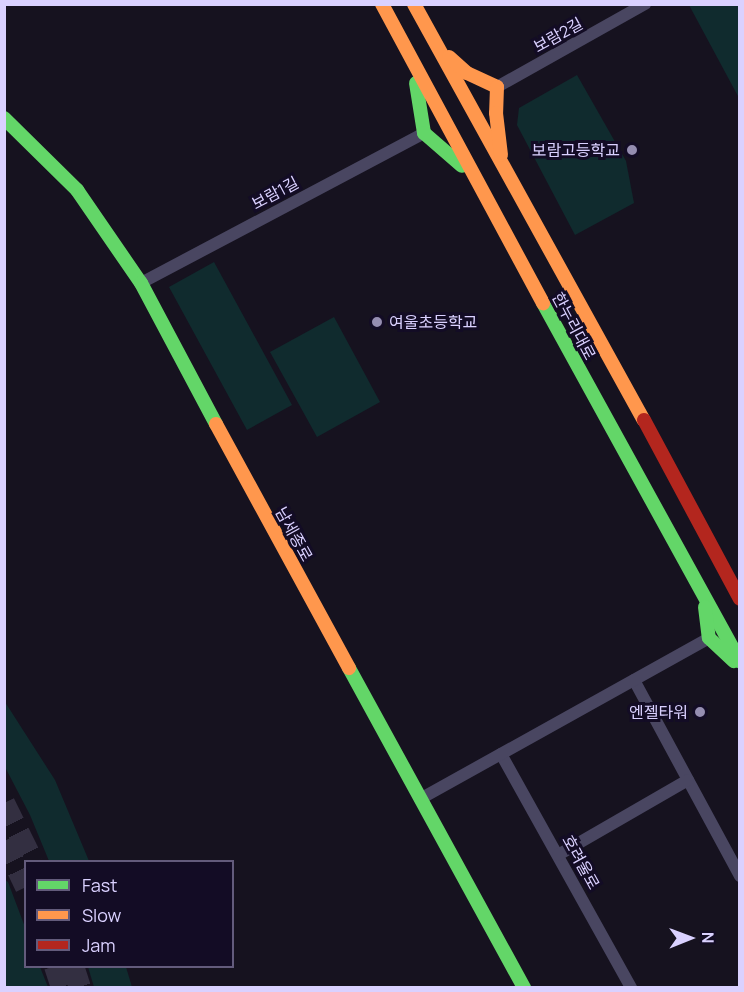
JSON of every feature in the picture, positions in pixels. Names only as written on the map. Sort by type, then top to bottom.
[{"type":"street","name":"한누리대로","points":[[382,4],[740,661]]},
{"type":"street","name":"한누리대로","points":[[414,4],[504,171],[613,363],[740,599]]},
{"type":"street","name":"보람2길","points":[[497,87],[640,8],[654,4]]},
{"type":"street","points":[[433,42],[467,73],[497,87],[496,113],[504,171]]},
{"type":"street","points":[[408,53],[419,91],[424,133],[448,152],[478,183]]},
{"type":"street","name":"남세종로","points":[[4,118],[77,190],[141,283],[524,987]]},
{"type":"street","name":"보람1길","points":[[141,283],[424,133]]},
{"type":"street","points":[[702,593],[709,638],[740,666]]},
{"type":"street","points":[[420,799],[709,638]]},
{"type":"street","points":[[634,680],[740,876]]},
{"type":"street","name":"호려울로","points":[[501,754],[631,987]]},
{"type":"street","points":[[558,855],[688,780]]},
{"type":"green space","points":[[689,5],[739,5],[739,98]]},
{"type":"green space","points":[[577,75],[626,161],[634,203],[575,235],[517,125],[519,108]]},
{"type":"green space","points":[[214,262],[292,405],[247,430],[169,287]]},
{"type":"green space","points":[[334,317],[380,402],[317,437],[270,352]]},
{"type":"green space","points":[[5,702],[55,780],[89,860],[49,860],[30,815],[5,767]]},
{"type":"green space","points":[[5,880],[8,882],[24,924],[24,968],[40,968],[48,987],[5,987]]},
{"type":"green space","points":[[88,968],[126,968],[132,987],[94,987]]},
{"type":"tunnel","points":[[4,803],[32,860]]},
{"type":"tunnel","points":[[4,841],[24,883]]},
{"type":"tunnel","points":[[56,968],[62,988]]},
{"type":"tunnel","points":[[74,968],[80,988]]},
{"type":"traffic: fast","points":[[416,83],[424,133],[462,166]]},
{"type":"traffic: fast","points":[[4,118],[77,190],[141,283],[216,424]]},
{"type":"traffic: fast","points":[[543,303],[740,661]]},
{"type":"traffic: fast","points":[[705,607],[709,638],[734,661]]},
{"type":"traffic: fast","points":[[349,668],[524,988]]},
{"type":"traffic: slow","points":[[382,4],[543,303]]},
{"type":"traffic: slow","points":[[414,4],[644,420]]},
{"type":"traffic: slow","points":[[449,57],[467,73],[497,87],[496,113],[501,155]]},
{"type":"traffic: slow","points":[[216,424],[349,668]]},
{"type":"traffic: jam","points":[[644,420],[740,599]]},
{"type":"place","name":"보람고등학교","points":[[632,150]]},
{"type":"place","name":"여울초등학교","points":[[377,322]]},
{"type":"place","name":"엔젤타워","points":[[700,712]]}]
